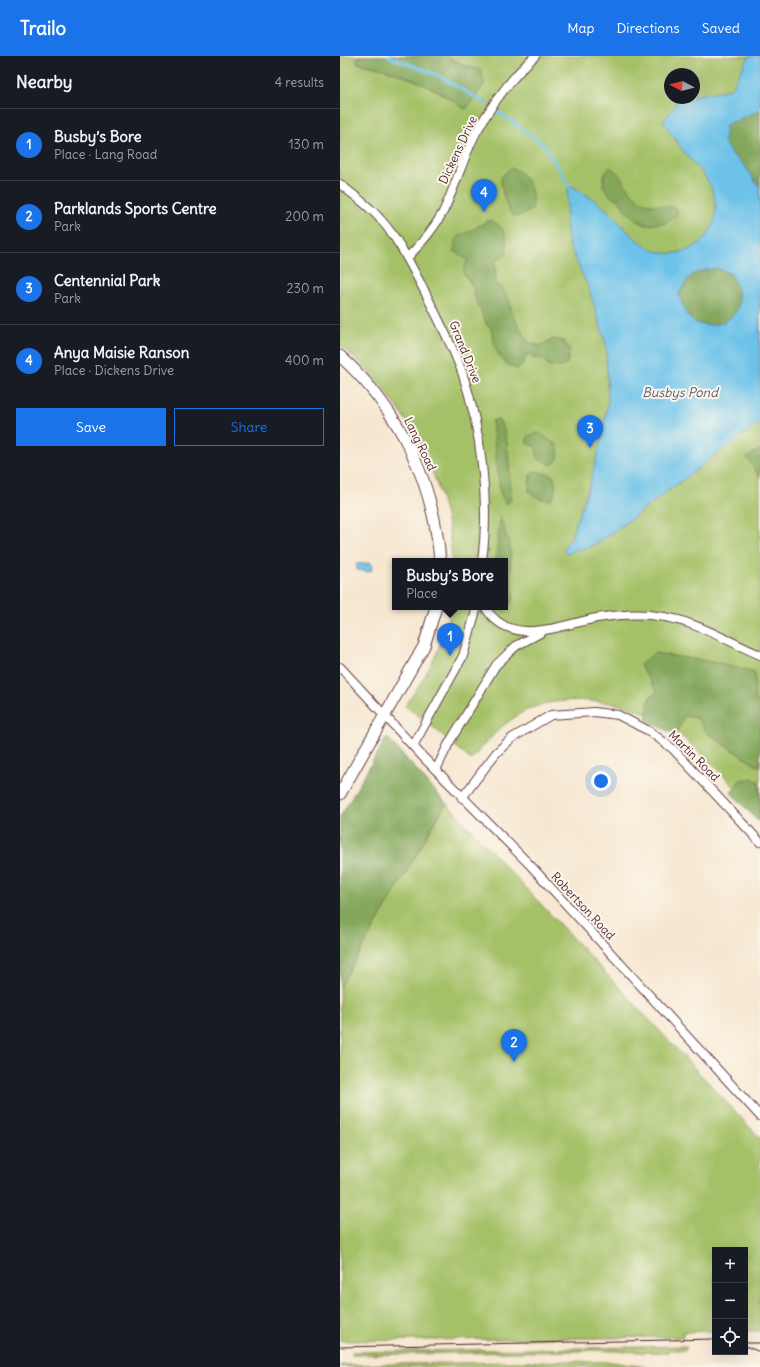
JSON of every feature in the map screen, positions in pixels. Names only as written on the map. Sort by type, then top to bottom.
[{"type":"street","name":"Dickens Drive","points":[[407,258],[426,236],[443,212],[469,150],[487,115],[523,67],[535,56]]},
{"type":"street","name":"Grand Drive","points":[[340,184],[381,219],[407,258],[447,336],[470,399],[484,491],[486,525],[482,558]]},
{"type":"street","name":"Lang Road","points":[[340,356],[376,394],[400,429],[410,449],[428,493],[438,540],[440,558]]},
{"type":"street","points":[[340,794],[424,646],[435,610]]},
{"type":"street","points":[[413,746],[463,656],[476,610]]},
{"type":"street","points":[[487,610],[492,616],[506,627],[528,631],[542,631],[597,618],[632,615],[658,616],[694,625],[760,655]]},
{"type":"street","points":[[436,770],[449,743],[496,665],[516,646],[542,631]]},
{"type":"street","name":"Robertson Road","points":[[340,667],[462,798],[531,866],[760,1116]]},
{"type":"street","name":"Martin Road","points":[[462,798],[496,753],[517,735],[551,715],[594,712],[618,715],[649,731],[673,749],[760,842]]},
{"type":"green space","points":[[340,56],[760,56],[760,815],[721,773],[691,744],[660,721],[633,708],[602,702],[586,701],[554,702],[539,705],[527,710],[503,726],[471,760],[426,721],[405,706],[434,660],[450,610],[508,610],[508,558],[452,558],[449,530],[442,500],[431,470],[418,441],[402,414],[384,389],[363,366],[340,345]]},
{"type":"green space","points":[[358,56],[445,56],[463,65],[481,70],[484,85],[466,109],[441,93],[418,82],[398,74],[357,63]]},
{"type":"green space","points":[[760,110],[760,186],[756,183],[746,167],[730,152],[723,142],[726,125]]},
{"type":"green space","points":[[610,167],[618,174],[630,192],[642,202],[652,205],[677,208],[677,215],[666,223],[646,225],[636,220],[626,211],[618,199],[612,197],[603,186],[604,175]]},
{"type":"green space","points":[[511,168],[527,179],[532,197],[532,210],[519,216],[513,216],[510,212],[502,187],[501,177]]},
{"type":"green space","points":[[490,220],[499,226],[505,234],[507,244],[506,255],[495,261],[496,283],[504,291],[510,303],[512,314],[528,342],[540,346],[553,339],[563,341],[570,350],[567,363],[561,367],[549,366],[542,358],[532,358],[528,354],[522,365],[517,369],[505,362],[498,353],[491,328],[487,325],[474,296],[473,287],[464,274],[464,268],[468,260],[454,251],[455,242],[458,236]]},
{"type":"green space","points":[[717,268],[731,274],[738,294],[738,307],[735,313],[725,321],[712,325],[699,324],[690,319],[688,316],[679,294],[686,282],[698,272]]},
{"type":"green space","points":[[497,419],[502,424],[507,444],[511,499],[508,503],[505,503],[500,492],[492,421]]},
{"type":"green space","points":[[538,433],[556,444],[558,458],[552,465],[537,458],[536,447],[526,443],[528,436]]},
{"type":"green space","points":[[760,449],[760,477],[747,458]]},
{"type":"green space","points":[[534,471],[552,475],[555,481],[555,488],[551,500],[538,498],[529,491],[530,475]]},
{"type":"green space","points":[[500,516],[506,535],[510,542],[511,580],[514,596],[512,601],[508,605],[508,558],[496,558]]},
{"type":"green space","points":[[654,653],[719,663],[755,672],[755,700],[760,702],[760,765],[757,766],[707,733],[697,718],[684,716],[676,735],[646,720],[649,698],[657,692],[640,665]]},
{"type":"green space","points":[[387,737],[446,803],[340,987],[340,817]]},
{"type":"green space","points":[[753,778],[760,783],[760,823],[731,793],[740,780]]},
{"type":"green space","points":[[446,803],[760,1138],[760,1331],[748,1331],[748,1247],[712,1247],[712,1331],[683,1332],[683,1337],[340,1341],[340,986]]},
{"type":"green space","points":[[686,1346],[686,1350],[668,1350],[668,1353],[585,1350],[585,1348]]},
{"type":"green space","points":[[583,1348],[583,1351],[352,1355],[352,1352]]},
{"type":"green space","points":[[566,1361],[612,1362],[646,1367],[340,1367],[340,1365]]},
{"type":"water","name":"Busbys Pond","points":[[749,56],[760,56],[760,110],[726,125],[724,142],[730,152],[746,167],[756,183],[760,186],[760,422],[608,536],[586,549],[578,549],[567,554],[563,550],[570,540],[589,486],[599,449],[608,403],[606,344],[589,289],[569,245],[566,222],[568,188],[572,186],[597,202],[635,238],[649,248],[661,253],[677,253],[688,250],[697,245],[705,238],[714,221],[716,212],[713,193],[704,175],[685,153],[663,122],[676,104],[700,104],[700,94],[731,89]],"holes":[[[717,268],[731,274],[736,286],[739,303],[735,313],[725,321],[712,325],[699,324],[690,319],[684,309],[679,294],[686,282],[698,272]]]},
{"type":"water","points":[[371,563],[372,570],[368,572],[357,570],[356,564]]},
{"type":"waterway","points":[[388,56],[437,75],[487,104]]},
{"type":"waterway","points":[[496,110],[544,145],[570,187]]},
{"type":"tram line","points":[[340,1347],[712,1339]]},
{"type":"tram line","points":[[748,1343],[760,1343]]},
{"type":"tram line","points":[[748,1347],[760,1352]]},
{"type":"place","name":"Anya Maisie Ranson","points":[[484,212]]},
{"type":"place","name":"Centennial Park","points":[[590,448]]},
{"type":"place","name":"Busby’s Bore","points":[[450,656]]},
{"type":"place","name":"Parklands Sports Centre","points":[[514,1062]]}]
